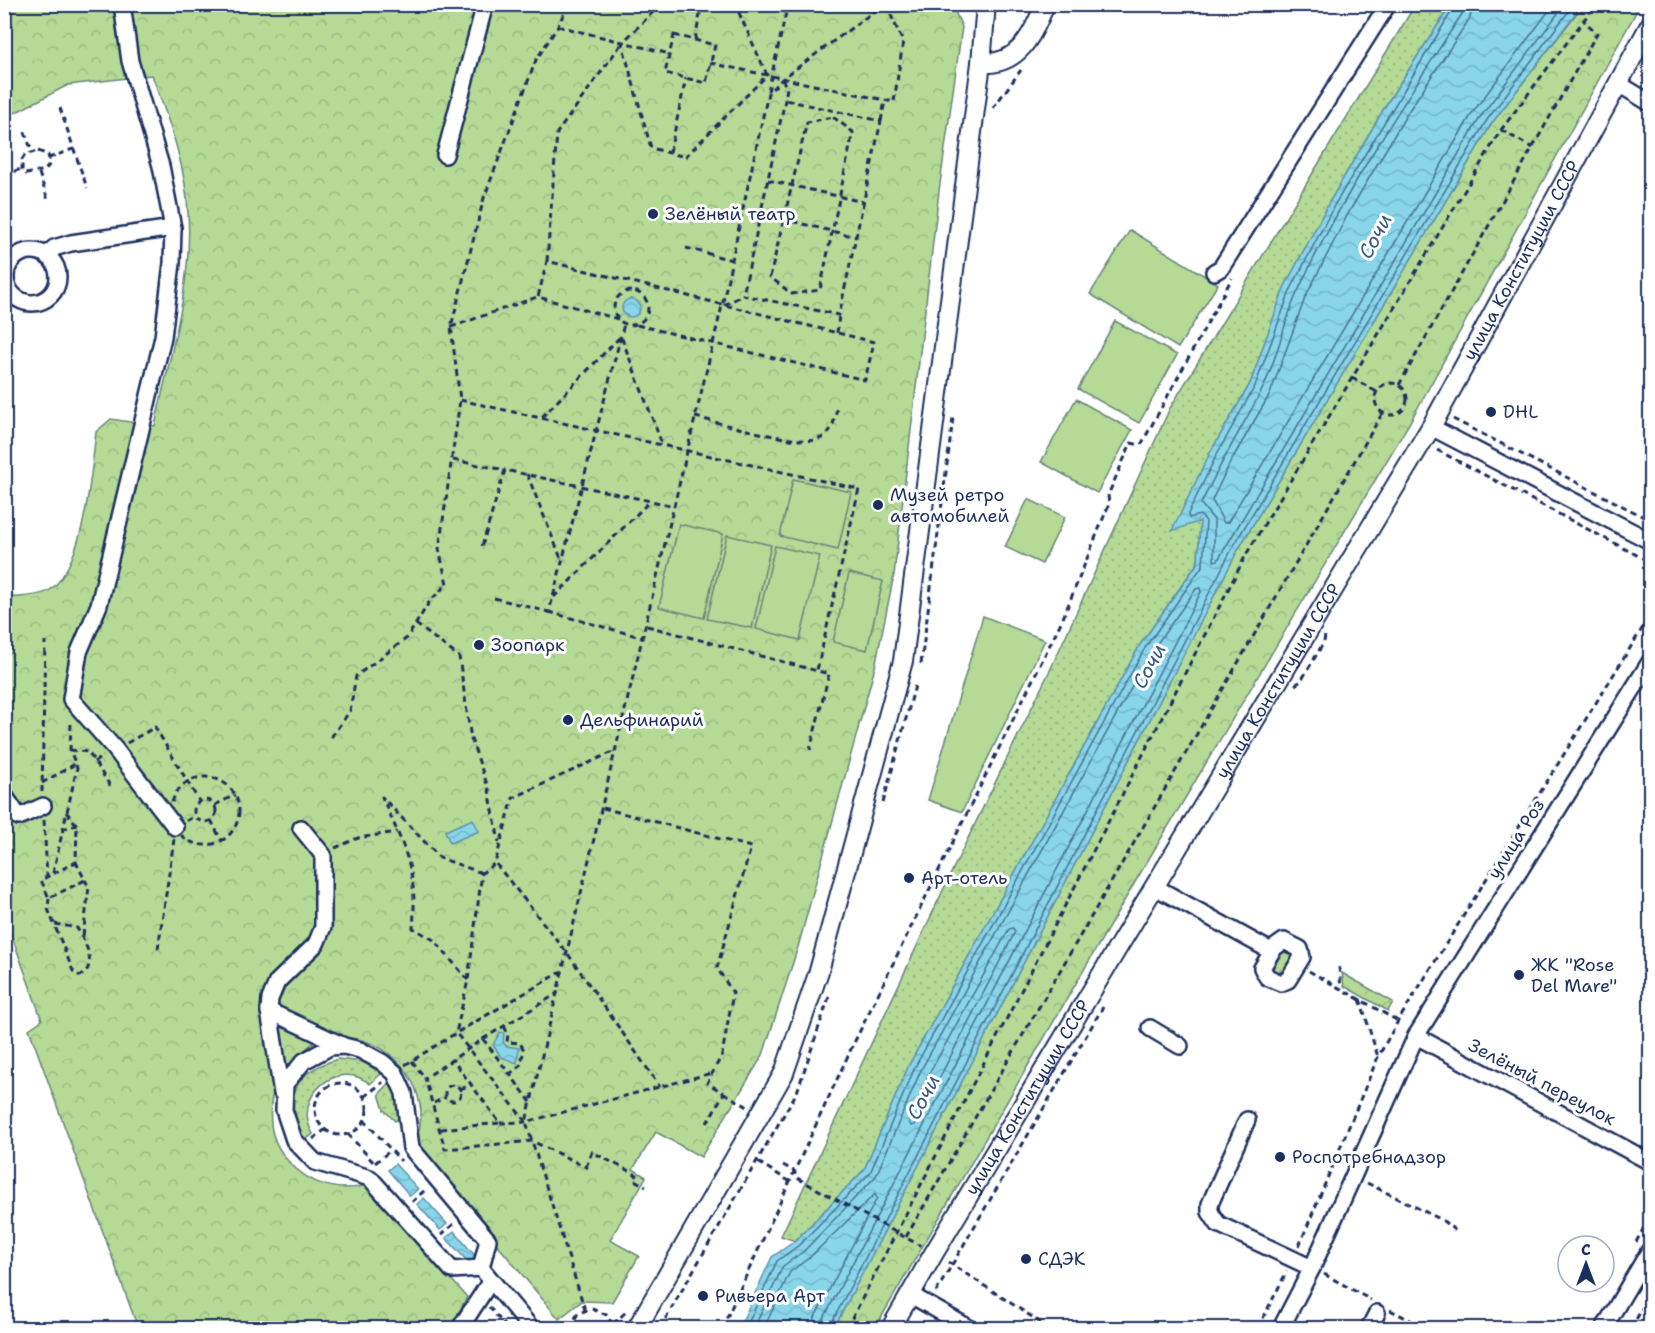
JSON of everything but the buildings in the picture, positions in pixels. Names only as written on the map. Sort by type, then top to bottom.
[{"type":"main road","points":[[981,63],[994,64],[1014,56],[1032,33],[1045,4]]},
{"type":"main road","points":[[637,1329],[784,1073],[819,971],[903,661],[966,163],[981,63],[984,7]]},
{"type":"main road","name":"улица Конституции СССР","points":[[891,1329],[909,1294],[1431,427],[1650,25]]},
{"type":"street","points":[[122,4],[130,61],[161,166],[173,228],[172,262],[163,337],[99,605],[79,652],[71,699],[115,749],[175,827]]},
{"type":"street","points":[[445,155],[485,4]]},
{"type":"street","points":[[1214,272],[1221,268],[1388,4]]},
{"type":"street","points":[[1619,84],[1650,103]]},
{"type":"street","points":[[47,256],[54,248],[71,243],[173,228]]},
{"type":"street","points":[[1431,427],[1650,541]]},
{"type":"street","name":"улица Роз","points":[[1281,1329],[1312,1268],[1416,1036],[1650,662]]},
{"type":"street","points":[[4,795],[19,817],[43,806]]},
{"type":"street","points":[[301,828],[323,855],[321,936],[277,982],[270,999],[269,1011],[290,1131],[311,1159],[330,1168],[358,1173],[370,1178],[452,1270],[481,1268]]},
{"type":"street","points":[[1155,887],[1271,951]]},
{"type":"street","points":[[1287,942],[1301,951],[1297,965],[1288,980],[1276,982],[1263,972],[1271,951],[1280,943],[1287,942]]},
{"type":"street","points":[[269,1011],[344,1047]]},
{"type":"street","points":[[1150,1028],[1180,1046]]},
{"type":"street","name":"Зелёный переулок","points":[[1416,1036],[1650,1162]]},
{"type":"street","points":[[283,1098],[285,1084],[304,1061],[330,1047],[360,1050],[382,1062],[395,1073],[404,1093],[411,1148],[488,1240],[481,1268],[490,1282],[531,1329]]},
{"type":"street","points":[[1247,1120],[1210,1204],[1213,1219],[1218,1224],[1312,1268]]},
{"type":"street","points":[[1604,1329],[1650,1250]]},
{"type":"street","points":[[460,1329],[490,1282]]},
{"type":"street","points":[[909,1294],[969,1329]]},
{"type":"street","points":[[1369,1329],[1377,1306]]},
{"type":"path","points":[[331,737],[350,711],[356,676],[407,638],[430,601],[447,584],[439,549],[460,400],[451,327],[484,198],[536,60],[558,26],[568,4]]},
{"type":"path","points":[[538,297],[547,261],[551,229],[551,186],[557,133],[622,43],[661,4]]},
{"type":"path","points":[[695,40],[702,4]]},
{"type":"path","points":[[735,4],[769,76]]},
{"type":"path","points":[[526,1122],[647,626],[722,306],[768,93],[769,76],[788,4]]},
{"type":"path","points":[[710,63],[782,79],[885,101],[894,102],[903,42],[885,4],[782,79],[768,93]]},
{"type":"path","points":[[847,1329],[1247,554],[1501,130],[1596,4]]},
{"type":"path","points":[[1400,385],[1597,33],[1584,20]]},
{"type":"path","points":[[558,26],[670,54]]},
{"type":"path","points":[[674,35],[695,40],[715,45],[706,83],[665,73],[674,35]]},
{"type":"path","points":[[622,43],[651,148],[685,157],[769,76]]},
{"type":"path","points":[[670,153],[686,78]]},
{"type":"path","points":[[743,295],[788,88],[782,79]]},
{"type":"path","points":[[785,100],[881,121]]},
{"type":"path","points":[[837,333],[885,101]]},
{"type":"path","points":[[60,108],[87,188]]},
{"type":"path","points":[[833,117],[835,110]]},
{"type":"path","points":[[833,117],[853,132],[820,290],[792,294],[770,278],[807,122],[833,117]]},
{"type":"path","points":[[1501,130],[1533,148]]},
{"type":"path","points":[[25,132],[32,152]]},
{"type":"path","points":[[49,158],[74,149]]},
{"type":"path","points":[[32,152],[45,152],[49,158],[50,164],[39,173],[27,174],[21,169],[22,160],[32,152]]},
{"type":"path","points":[[4,175],[21,169]]},
{"type":"path","points":[[39,173],[48,200]]},
{"type":"path","points":[[768,180],[864,202]]},
{"type":"path","points":[[761,213],[856,237]]},
{"type":"path","points":[[686,248],[732,260]]},
{"type":"path","points":[[451,327],[538,297],[618,319],[624,324],[637,325],[865,380],[872,361],[874,342],[547,261]]},
{"type":"path","points":[[722,1329],[851,1049],[1063,618],[1109,504],[1108,495],[1131,443],[1141,445],[1236,273]]},
{"type":"path","points":[[636,291],[637,284]]},
{"type":"path","points":[[618,319],[614,310],[617,299],[624,292],[636,291],[644,296],[649,306],[646,318],[637,325]]},
{"type":"path","points":[[790,304],[792,294]]},
{"type":"path","points":[[722,306],[743,295],[839,315]]},
{"type":"path","points":[[549,612],[624,324]]},
{"type":"path","points":[[541,418],[621,336]]},
{"type":"path","points":[[621,336],[662,444]]},
{"type":"path","points":[[1352,378],[1377,392]]},
{"type":"path","points":[[1384,384],[1400,385],[1407,395],[1405,407],[1395,414],[1383,412],[1376,404],[1377,392],[1384,384]]},
{"type":"path","points":[[460,400],[859,489],[817,670]]},
{"type":"path","points":[[695,417],[799,441],[817,441],[832,429],[837,408]]},
{"type":"path","points":[[906,1237],[1383,412]]},
{"type":"path","points":[[1451,418],[1650,520]]},
{"type":"path","points":[[1434,448],[1650,561]]},
{"type":"path","points":[[453,460],[582,485],[674,506]]},
{"type":"path","points":[[482,546],[505,470]]},
{"type":"path","points":[[527,474],[562,562]]},
{"type":"path","points":[[553,598],[650,501]]},
{"type":"path","points":[[494,598],[644,638]]},
{"type":"path","points":[[416,624],[459,657],[471,739],[489,790],[500,844]]},
{"type":"path","points":[[647,626],[830,674],[810,750]]},
{"type":"path","points":[[45,641],[42,783],[47,877]]},
{"type":"path","points":[[53,873],[77,764],[70,750],[71,699]]},
{"type":"path","points":[[94,762],[155,727],[199,801]]},
{"type":"path","points":[[70,750],[88,752],[111,787]]},
{"type":"path","points":[[585,1310],[526,1122],[456,1033],[468,980],[482,873],[495,863],[513,798],[617,750]]},
{"type":"path","points":[[42,783],[77,764]]},
{"type":"path","points":[[158,949],[175,827],[172,814],[173,801],[179,790],[189,781],[202,777],[215,778],[227,785],[236,795],[239,807],[238,821],[232,832],[222,841],[208,845],[195,843],[183,837],[175,827]]},
{"type":"path","points":[[215,805],[236,795]]},
{"type":"path","points":[[468,980],[434,940],[413,928],[416,900],[411,864],[382,797],[440,858],[482,873]]},
{"type":"path","points":[[208,800],[215,805],[216,813],[211,820],[202,822],[195,816],[194,808],[199,801],[208,800]]},
{"type":"path","points":[[603,808],[750,847],[717,968],[733,993],[722,1055],[707,1083],[724,1093],[707,1123]]},
{"type":"path","points":[[66,812],[77,825],[76,862],[89,887],[82,938]]},
{"type":"path","points":[[211,820],[222,841]]},
{"type":"path","points":[[62,828],[77,825]]},
{"type":"path","points":[[323,855],[342,843],[397,831]]},
{"type":"path","points":[[55,924],[77,928],[82,938],[89,953],[90,967],[80,976],[74,971],[48,909],[49,898],[41,880],[76,862]]},
{"type":"path","points":[[495,863],[568,954],[660,1087]]},
{"type":"path","points":[[49,898],[85,880]]},
{"type":"path","points":[[1297,965],[1398,1021]]},
{"type":"path","points":[[1339,967],[1341,989]]},
{"type":"path","points":[[364,1097],[412,1061],[456,1033],[564,970]]},
{"type":"path","points":[[425,1078],[467,1048],[558,993]]},
{"type":"path","points":[[1360,999],[1378,1057]]},
{"type":"path","points":[[504,1026],[507,1041],[520,1043],[524,1050],[520,1066],[510,1075]]},
{"type":"path","points":[[483,1039],[531,1102]]},
{"type":"path","points":[[452,1059],[500,1123]]},
{"type":"path","points":[[412,1061],[425,1078],[434,1103],[445,1149],[532,1141],[587,1167],[592,1152],[637,1175],[634,1180],[646,1186]]},
{"type":"path","points":[[440,1129],[526,1122],[712,1073]]},
{"type":"path","points":[[339,1083],[354,1086],[364,1097],[367,1107],[364,1120],[356,1130],[348,1134],[339,1135],[323,1127],[315,1112],[319,1096],[324,1089],[339,1083]]},
{"type":"path","points":[[460,1089],[471,1085]]},
{"type":"path","points":[[450,1086],[460,1089],[457,1100],[451,1101],[446,1097],[445,1090],[450,1086]]},
{"type":"path","points":[[434,1103],[446,1097]]},
{"type":"path","points":[[364,1120],[386,1144]]},
{"type":"path","points":[[348,1134],[370,1158]]},
{"type":"path","points":[[375,1163],[391,1150]]},
{"type":"path","points":[[660,1329],[758,1162],[789,1181]]},
{"type":"path","points":[[783,1165],[794,1171],[797,1178],[926,1249]]},
{"type":"path","points":[[1367,1183],[1442,1220],[1457,1232]]},
{"type":"path","points":[[410,1203],[426,1190]]},
{"type":"path","points":[[440,1236],[455,1223]]},
{"type":"path","points":[[936,1292],[953,1265],[1049,1329]]},
{"type":"path","points":[[1312,1268],[1377,1306],[1426,1329]]},
{"type":"path","points":[[1631,1329],[1650,1295]]},
{"type":"path","points":[[479,1296],[507,1329]]},
{"type":"path","points":[[570,1329],[575,1317],[585,1310],[594,1309],[604,1312],[612,1321],[614,1329]]},
{"type":"path","points":[[913,1329],[916,1324]]},
{"type":"green space","points":[[5,5],[952,5],[962,27],[939,191],[894,575],[875,667],[798,947],[763,1055],[701,1157],[656,1132],[633,1169],[646,1177],[610,1240],[639,1256],[612,1302],[582,1301],[559,1319],[415,1146],[421,1110],[415,1088],[407,1072],[396,1059],[367,1042],[350,1038],[332,1038],[310,1046],[286,1067],[279,1078],[272,1097],[271,1113],[276,1142],[279,1149],[297,1170],[315,1181],[346,1188],[368,1185],[467,1297],[450,1328],[138,1328],[29,1029],[42,1020],[5,917],[4,597],[41,594],[50,590],[62,577],[79,539],[96,432],[111,419],[155,426],[173,347],[187,267],[189,240],[187,195],[175,142],[152,75],[68,85],[5,118]]},
{"type":"green space","points":[[1415,5],[1451,5],[1389,100],[1330,201],[1284,288],[1250,384],[1211,451],[1173,530],[1200,521],[1198,562],[1140,645],[909,1065],[864,1170],[795,1241],[781,1236],[953,869],[1051,668],[1170,408]]},
{"type":"green space","points":[[1583,5],[1640,5],[1410,422],[1138,877],[875,1328],[834,1328],[1239,548],[1492,123]]},
{"type":"green space","points":[[1130,230],[1218,284],[1178,348],[1090,294]]},
{"type":"green space","points":[[1115,321],[1177,355],[1139,423],[1078,389]]},
{"type":"green space","points":[[1076,399],[1132,430],[1097,493],[1041,462]]},
{"type":"green space","points":[[793,479],[851,492],[838,550],[780,536]]},
{"type":"green space","points":[[1028,499],[1065,517],[1042,564],[1005,547]]},
{"type":"green space","points":[[679,524],[723,534],[704,618],[659,607]]},
{"type":"green space","points":[[727,535],[771,545],[752,628],[707,619]]},
{"type":"green space","points":[[775,546],[820,556],[800,640],[756,629]]},
{"type":"green space","points":[[849,573],[883,581],[867,650],[833,642]]},
{"type":"green space","points":[[983,616],[1045,640],[962,812],[928,800]]},
{"type":"green space","points":[[1286,950],[1292,953],[1292,959],[1284,972],[1273,970],[1277,958]]},
{"type":"green space","points":[[1342,973],[1393,1002],[1388,1011],[1344,986]]},
{"type":"green space","points":[[338,1059],[363,1062],[382,1073],[370,1084],[357,1077],[344,1075],[332,1078],[321,1085],[313,1095],[308,1107],[308,1120],[313,1134],[301,1144],[294,1114],[295,1091],[308,1072]]},
{"type":"green space","points":[[389,1084],[395,1093],[400,1117],[395,1121],[384,1110],[379,1094]]},
{"type":"water","name":"Сочи","points":[[1451,5],[1582,5],[1492,123],[1239,548],[834,1328],[739,1328],[772,1257],[795,1241],[864,1170],[909,1065],[1140,645],[1198,563],[1200,521],[1172,531],[1211,451],[1250,384],[1284,288],[1330,201],[1389,100]]},
{"type":"water","points":[[627,299],[635,299],[640,304],[638,315],[627,317],[622,312],[622,304]]},
{"type":"water","points":[[473,819],[479,831],[450,843],[445,831]]},
{"type":"water","points":[[500,1032],[504,1033],[503,1042],[506,1046],[519,1048],[517,1063],[501,1057],[493,1045]]},
{"type":"water","points":[[395,1164],[418,1189],[410,1196],[388,1170]]},
{"type":"water","points":[[424,1198],[447,1224],[440,1230],[417,1204]]},
{"type":"water","points":[[454,1231],[476,1257],[469,1263],[446,1238]]},
{"type":"place","name":"Зелёный театр","points":[[653,214]]},
{"type":"place","name":"DHL","points":[[1491,412]]},
{"type":"place","name":"Музей ретро автомобилей","points":[[878,505]]},
{"type":"place","name":"Зоопарк","points":[[479,645]]},
{"type":"place","name":"Дельфинарий","points":[[568,720]]},
{"type":"place","name":"Арт-отель","points":[[909,878]]},
{"type":"place","name":"ЖК \"Rose Del Mare\"","points":[[1519,975]]},
{"type":"place","name":"Роспотребнадзор","points":[[1280,1157]]},
{"type":"place","name":"СДЭК","points":[[1026,1259]]},
{"type":"place","name":"Ривьера Арт","points":[[703,1296]]}]
